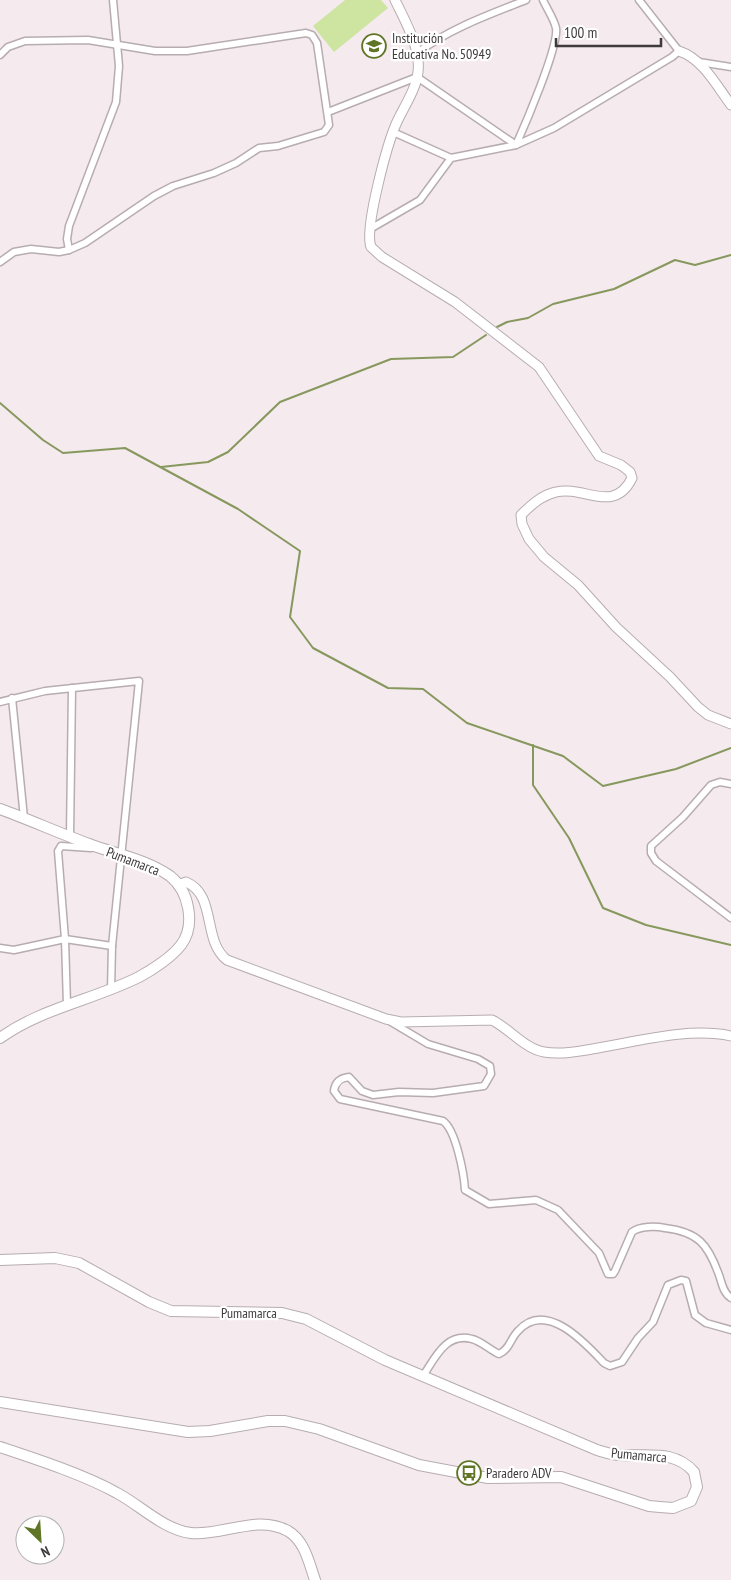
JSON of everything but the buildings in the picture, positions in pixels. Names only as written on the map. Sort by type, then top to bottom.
[{"type":"main road","points":[[395,0],[417,54],[417,77],[393,132],[370,229],[370,243],[377,253],[455,302],[539,368],[599,456],[621,465],[630,472],[632,478],[628,487],[612,496],[604,498],[558,491],[548,494],[521,515],[522,524],[529,539],[544,557],[578,585],[616,627],[698,707],[708,715],[731,724]]},
{"type":"main road","points":[[678,51],[690,55],[699,62],[731,105]]},
{"type":"main road","name":"Pumamarca","points":[[0,810],[122,858],[150,865],[170,876],[178,885],[189,909],[188,926],[181,945],[140,976],[111,990],[67,1005],[14,1028],[0,1038]]},
{"type":"main road","points":[[178,885],[186,882],[192,884],[202,898],[215,944],[220,954],[227,960],[386,1019],[401,1022],[492,1020],[503,1025],[524,1042],[544,1052],[586,1050],[700,1032],[731,1036]]},
{"type":"main road","name":"Pumamarca","points":[[0,1260],[55,1258],[79,1263],[149,1302],[171,1311],[282,1312],[312,1322],[385,1360],[597,1450],[618,1455],[668,1456],[678,1459],[688,1465],[696,1475],[698,1482],[695,1496],[683,1505],[660,1507],[632,1501],[561,1477],[502,1479],[469,1475],[413,1464],[319,1429],[285,1421],[268,1421],[210,1432],[188,1432],[0,1402]]},
{"type":"main road","points":[[0,1447],[116,1492],[182,1531],[202,1533],[254,1524],[270,1525],[284,1530],[296,1537],[303,1547],[315,1580]]},
{"type":"street","points":[[69,250],[67,239],[68,226],[116,102],[119,66],[113,0]]},
{"type":"street","points":[[417,54],[439,37],[460,26],[526,0]]},
{"type":"street","points":[[516,145],[536,96],[555,38],[556,27],[543,0]]},
{"type":"street","points":[[393,132],[451,158],[516,145],[554,128],[678,51],[639,0]]},
{"type":"street","points":[[0,55],[8,47],[25,41],[88,40],[116,43],[155,52],[187,51],[306,33],[312,35],[317,42],[329,126],[324,132],[278,146],[259,148],[236,163],[214,173],[173,186],[154,196],[85,243],[69,250],[59,252],[31,249],[14,252],[0,262]]},
{"type":"street","points":[[699,62],[731,67]]},
{"type":"street","points":[[328,112],[417,77],[516,145]]},
{"type":"street","points":[[370,229],[420,200],[451,158]]},
{"type":"street","points":[[0,702],[25,694],[139,681],[112,946],[111,990]]},
{"type":"street","points":[[70,836],[72,688]]},
{"type":"street","points":[[12,698],[24,818]]},
{"type":"street","points":[[731,784],[720,782],[711,785],[682,817],[651,846],[651,853],[656,862],[731,918]]},
{"type":"street","points":[[67,1005],[59,848],[91,848],[122,858]]},
{"type":"street","points":[[0,948],[14,950],[65,939],[112,946]]},
{"type":"street","points":[[386,1019],[428,1044],[478,1059],[490,1066],[488,1080],[484,1086],[463,1090],[432,1093],[399,1092],[373,1095],[362,1091],[349,1077],[342,1078],[334,1086],[334,1092],[340,1099],[443,1121],[448,1125],[458,1151],[465,1190],[489,1204],[536,1200],[558,1210],[599,1253],[606,1271],[611,1275],[615,1271],[632,1232],[637,1228],[662,1227],[685,1231],[704,1243],[722,1287],[731,1298]]},
{"type":"street","points":[[423,1376],[439,1352],[448,1342],[457,1337],[473,1339],[500,1354],[507,1350],[519,1329],[533,1322],[555,1321],[590,1347],[604,1363],[616,1365],[622,1362],[638,1338],[653,1322],[668,1285],[681,1280],[686,1281],[695,1316],[706,1323],[731,1330]]},
{"type":"green space","points":[[345,0],[381,0],[388,8],[334,52],[313,26]]},
{"type":"waterway","points":[[497,327],[507,322],[528,318],[553,304],[614,289],[675,260],[695,265],[731,255]]},
{"type":"waterway","points":[[161,467],[208,462],[228,452],[280,402],[391,359],[453,357],[486,335]]},
{"type":"waterway","points":[[0,403],[43,440],[63,453],[125,448],[238,509],[300,551],[290,617],[313,648],[388,688],[423,689],[467,723],[563,756],[603,786],[676,769],[731,748]]},
{"type":"waterway","points":[[533,745],[533,785],[569,838],[603,908],[646,925],[731,945]]},
{"type":"place","name":"Institución Educativa No. 50949","points":[[374,46]]},
{"type":"place","name":"Paradero ADV","points":[[469,1473]]}]
